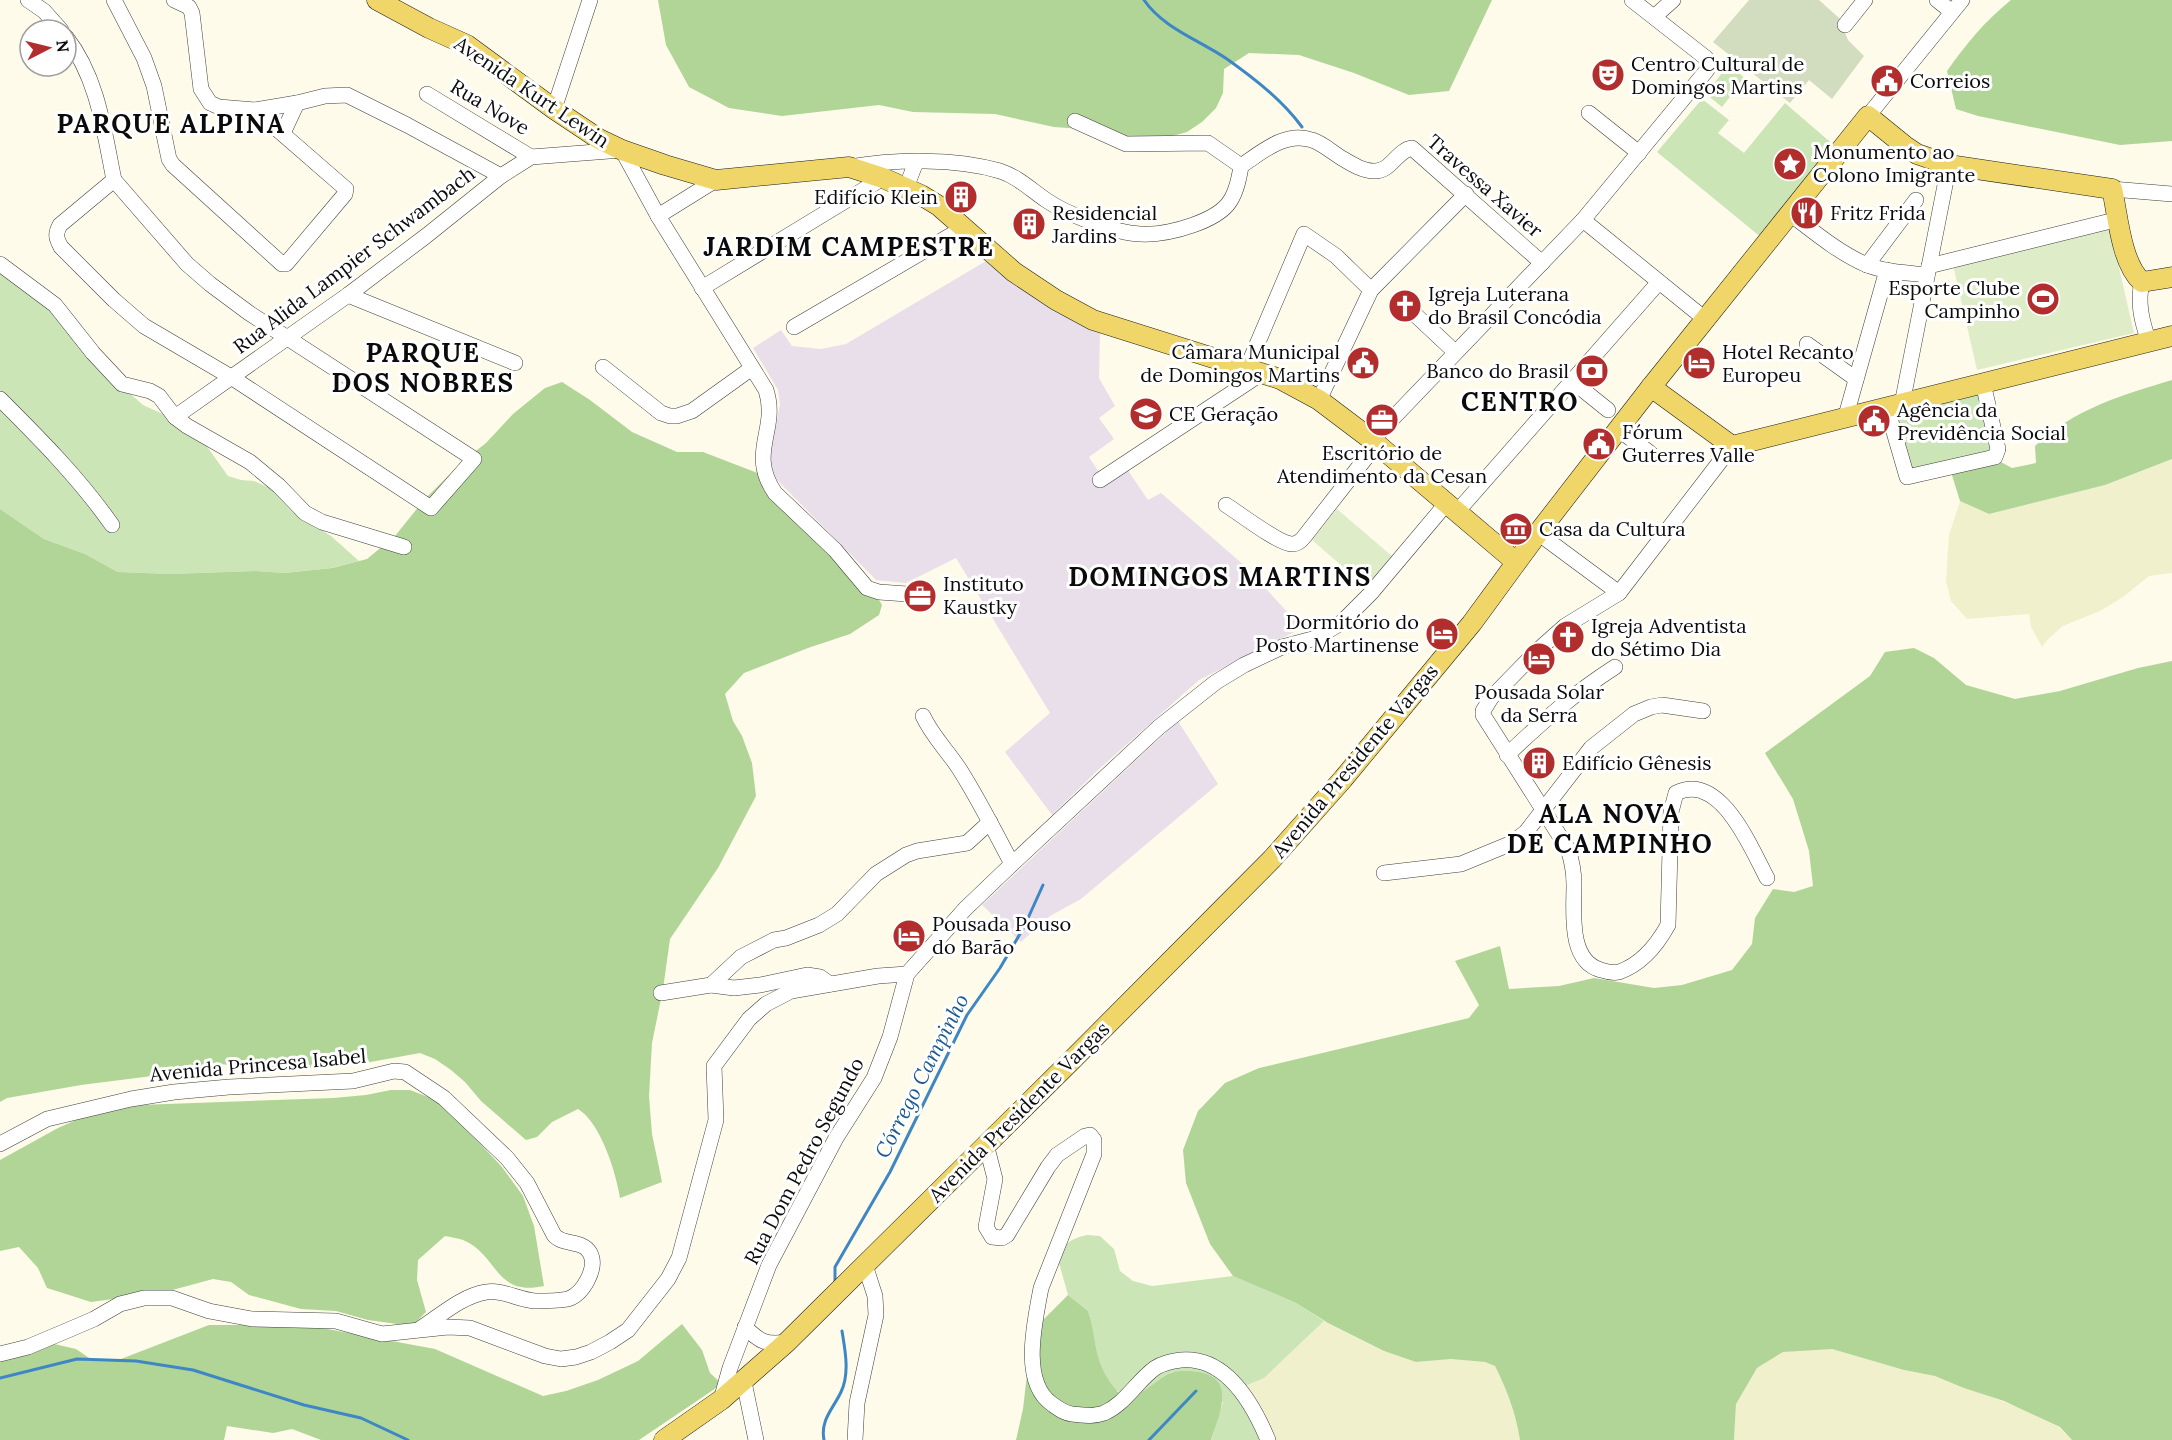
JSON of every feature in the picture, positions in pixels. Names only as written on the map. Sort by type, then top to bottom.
[{"type":"main road","name":"Avenida Kurt Lewin","points":[[377,0],[484,55],[554,109],[599,139],[622,150],[716,180],[849,167],[906,188],[939,206],[1014,272],[1056,300],[1093,320],[1289,382],[1319,400],[1374,442],[1516,562]]},
{"type":"main road","points":[[1868,116],[1917,154],[1949,165],[2112,189],[2127,259],[2132,269],[2142,282],[2172,277]]},
{"type":"main road","name":"Avenida Presidente Vargas","points":[[664,1440],[722,1400],[787,1342],[1272,859],[1403,707],[1472,622],[1618,429],[1868,116]]},
{"type":"main road","points":[[1651,387],[1732,446],[2172,336]]},
{"type":"street","points":[[28,0],[50,18]]},
{"type":"street","points":[[114,0],[144,58],[154,86],[167,149],[173,165],[282,264],[290,261],[345,194],[346,189],[255,110]]},
{"type":"street","points":[[174,0],[189,7],[192,13],[199,75],[205,98],[210,103],[255,110],[325,96],[347,95],[407,124],[501,176]]},
{"type":"street","points":[[554,109],[590,0]]},
{"type":"street","points":[[1226,505],[1278,539],[1292,544],[1304,537],[1374,442],[1455,352],[1583,220],[1707,70],[1709,64],[1706,58],[1632,0]]},
{"type":"street","points":[[1654,17],[1672,0]]},
{"type":"street","points":[[1845,25],[1865,0]]},
{"type":"street","points":[[1937,0],[1957,6]]},
{"type":"street","name":"Avenida Presidente Vargas","points":[[1868,116],[1957,6]]},
{"type":"street","points":[[78,57],[96,96],[114,180],[187,264],[249,313],[474,459],[431,508],[231,377],[144,326],[114,300],[61,247],[56,238],[56,231],[60,225],[114,180]]},
{"type":"street","name":"Rua Nove","points":[[427,94],[531,157]]},
{"type":"street","points":[[283,133],[297,103]]},
{"type":"street","points":[[1589,113],[1639,153]]},
{"type":"street","points":[[849,167],[871,163],[916,162],[979,166],[1017,178],[1046,201],[1065,212],[1110,228],[1140,234],[1167,232],[1207,220],[1233,200],[1238,188],[1241,166],[1208,143],[1126,144],[1075,121]]},
{"type":"street","name":"Travessa Xavier","points":[[1241,166],[1270,146],[1292,138],[1313,140],[1348,162],[1371,171],[1382,170],[1403,152],[1412,148],[1542,263]]},
{"type":"street","points":[[531,157],[622,150],[658,216],[766,390],[771,404],[762,447],[767,482],[775,493],[835,550],[867,588],[879,592],[907,594]]},
{"type":"street","name":"Rua Alida Lampier Schwambach","points":[[175,417],[348,295],[501,176],[531,157]]},
{"type":"street","points":[[906,188],[916,162]]},
{"type":"street","points":[[1949,165],[1928,270],[1895,406],[1906,477],[1995,457],[1998,449],[1983,383]]},
{"type":"street","points":[[702,288],[883,178]]},
{"type":"street","points":[[658,216],[716,180]]},
{"type":"street","points":[[2112,189],[2172,194]]},
{"type":"street","points":[[1319,400],[1371,290],[1466,194]]},
{"type":"street","points":[[1867,265],[1916,200]]},
{"type":"street","points":[[1790,213],[1829,243],[1867,265],[1887,270],[1928,270],[2119,219]]},
{"type":"street","points":[[1583,220],[1705,319]]},
{"type":"street","points":[[794,327],[965,227]]},
{"type":"street","points":[[1100,480],[1254,371],[1304,234],[1336,256],[1371,290]]},
{"type":"street","points":[[0,264],[55,305],[93,353],[122,384],[150,391],[159,396],[175,417],[186,426],[250,462],[279,486],[299,507],[322,522],[404,547]]},
{"type":"street","points":[[1845,418],[1887,270]]},
{"type":"street","points":[[907,974],[966,909],[1159,727],[1216,682],[1244,665],[1282,647],[1316,638],[1341,623],[1572,381],[1659,282]]},
{"type":"street","points":[[2142,282],[2140,302],[2142,323],[2149,342]]},
{"type":"street","points":[[348,295],[515,363]]},
{"type":"street","points":[[1408,308],[1455,352]]},
{"type":"street","points":[[1807,344],[1856,379]]},
{"type":"street","points":[[603,367],[661,413],[670,416],[692,411],[752,368]]},
{"type":"street","points":[[1572,381],[1608,410]]},
{"type":"street","points":[[2,404],[68,469],[88,491],[112,525]]},
{"type":"street","points":[[1618,429],[1650,453]]},
{"type":"street","points":[[1732,446],[1619,593],[1565,626],[1491,698],[1483,711],[1485,720],[1544,808],[1568,849],[1572,860],[1574,885],[1573,913],[1582,957],[1590,966],[1616,973],[1632,966],[1649,952],[1668,925],[1671,812],[1676,793],[1684,789],[1699,789],[1710,794],[1726,807],[1767,878]]},
{"type":"street","points":[[1538,533],[1619,593]]},
{"type":"street","points":[[1507,755],[1566,700],[1615,667]]},
{"type":"street","points":[[1384,873],[1461,864],[1512,843],[1526,832],[1591,748],[1635,714],[1662,705],[1702,711]]},
{"type":"street","points":[[923,716],[929,731],[944,746],[960,770],[1012,864]]},
{"type":"street","points":[[711,985],[741,957],[774,940],[786,938],[819,925],[837,914],[876,874],[906,855],[917,851],[967,843],[990,822]]},
{"type":"street","name":"Avenida Princesa Isabel","points":[[0,1354],[28,1347],[120,1304],[144,1298],[172,1298],[209,1311],[252,1318],[336,1321],[382,1334],[418,1329],[470,1328],[545,1356],[561,1359],[591,1352],[628,1330],[668,1279],[679,1258],[716,1120],[716,1062],[749,1019],[766,1004],[791,991],[878,976],[907,974]]},
{"type":"street","name":"Rua Dom Pedro Segundo","points":[[722,1400],[745,1327],[769,1264],[836,1138],[874,1078],[890,1037],[907,974]]},
{"type":"street","points":[[661,993],[711,985],[734,988],[760,985],[807,975],[820,977],[830,984]]},
{"type":"street","name":"Avenida Princesa Isabel","points":[[0,1144],[53,1117],[131,1099],[229,1087],[353,1080],[394,1071],[405,1072],[444,1098],[507,1158],[527,1183],[557,1239],[583,1246],[590,1254],[592,1265],[582,1289],[569,1298],[526,1300],[489,1291],[469,1298],[418,1329]]},
{"type":"street","points":[[986,1144],[995,1179],[986,1227],[992,1237],[997,1239],[1007,1235],[1057,1155],[1085,1136],[1090,1135],[1094,1140],[1094,1154],[1041,1288],[1032,1363],[1035,1380],[1044,1398],[1065,1413],[1089,1416],[1103,1414],[1116,1406],[1154,1369],[1166,1362],[1196,1359],[1221,1371],[1246,1396],[1268,1440]]},
{"type":"street","points":[[855,1440],[857,1403],[876,1315],[872,1282],[865,1265]]},
{"type":"street","points":[[745,1327],[755,1337],[769,1344],[787,1342]]},
{"type":"street","points":[[744,1382],[756,1440]]},
{"type":"shaded area","points":[[986,261],[1027,293],[1100,333],[1099,378],[1115,406],[1099,418],[1114,439],[1089,457],[1106,483],[1127,469],[1148,500],[1161,493],[1246,567],[1302,628],[1199,680],[1098,770],[1052,815],[1005,752],[1050,713],[956,558],[906,583],[876,580],[778,481],[771,470],[769,457],[780,405],[778,390],[753,348],[781,330],[792,346],[821,349],[846,344]]},
{"type":"shaded area","points":[[1178,721],[1218,784],[1081,899],[1050,916],[1021,942],[982,905]]},
{"type":"green space","points":[[658,0],[1492,0],[1449,91],[1409,95],[1354,73],[1299,55],[1249,53],[1224,69],[1223,93],[1216,108],[1202,122],[1187,132],[1147,143],[995,114],[913,112],[879,105],[782,116],[729,108],[689,87],[666,45]]},
{"type":"green space","points":[[1749,0],[1819,0],[1839,18],[1848,40],[1864,56],[1832,99],[1809,80],[1790,103],[1713,42]]},
{"type":"green space","points":[[2011,0],[2172,0],[2172,141],[2120,145],[1978,116],[1956,109],[1947,71],[1976,33]]},
{"type":"green space","points":[[1728,65],[1745,78],[1722,107],[1706,94]]},
{"type":"green space","points":[[1702,99],[1729,120],[1718,133],[1744,153],[1785,103],[1836,147],[1762,238],[1657,152]]},
{"type":"green space","name":"Esporte Clube Campinho","points":[[2110,228],[2134,333],[1977,370],[1953,265]]},
{"type":"green space","points":[[0,265],[25,279],[127,391],[143,405],[174,419],[203,441],[228,476],[254,481],[270,488],[292,512],[331,536],[359,561],[331,568],[285,573],[255,571],[171,574],[118,572],[85,554],[44,539],[0,509]]},
{"type":"green space","points":[[2172,380],[2172,459],[2105,485],[1989,514],[1960,501],[1951,472],[1999,461],[2012,468],[2036,463],[2035,446],[2066,422],[2099,405]]},
{"type":"green space","points":[[562,382],[632,432],[677,452],[703,452],[765,476],[858,565],[882,605],[879,615],[850,634],[744,673],[725,694],[733,721],[742,736],[752,763],[756,796],[718,868],[670,939],[652,1043],[649,1096],[652,1134],[662,1182],[620,1198],[606,1149],[594,1125],[578,1109],[552,1122],[537,1137],[526,1140],[481,1101],[451,1070],[435,1059],[420,1053],[365,1063],[297,1069],[218,1064],[152,1076],[81,1085],[7,1098],[0,1102],[0,509],[44,539],[85,554],[118,572],[171,574],[255,571],[285,573],[332,568],[367,559],[395,536],[424,500],[462,462],[486,443],[513,414],[545,388]]},
{"type":"green space","points":[[1979,394],[1991,452],[1911,473],[1896,416]]},
{"type":"green space","points":[[2172,459],[2172,573],[2149,576],[2102,610],[2063,626],[2042,647],[2031,627],[2029,614],[1967,619],[1951,601],[1946,581],[1949,535],[1960,501],[1989,514],[2105,485]]},
{"type":"green space","points":[[1337,509],[1393,557],[1366,587],[1312,540]]},
{"type":"green space","points":[[1914,648],[1934,658],[1966,685],[2015,699],[2060,691],[2138,668],[2172,661],[2172,1440],[2072,1440],[2060,1427],[2004,1401],[1935,1376],[1904,1370],[1832,1349],[1783,1352],[1757,1368],[1736,1404],[1734,1440],[1520,1440],[1511,1402],[1495,1366],[1485,1362],[1451,1359],[1416,1362],[1384,1351],[1328,1323],[1296,1303],[1233,1276],[1210,1244],[1186,1183],[1183,1150],[1198,1111],[1225,1083],[1259,1068],[1469,1018],[1479,1005],[1455,961],[1500,946],[1509,989],[1559,986],[1594,978],[1654,988],[1682,985],[1732,970],[1752,944],[1755,918],[1773,889],[1794,892],[1813,886],[1809,851],[1793,799],[1765,753],[1870,676],[1885,652]]},
{"type":"green space","points":[[391,1090],[410,1090],[441,1102],[502,1167],[523,1196],[534,1226],[544,1286],[528,1288],[515,1286],[498,1273],[475,1247],[463,1240],[445,1236],[418,1260],[417,1280],[426,1312],[412,1326],[368,1320],[336,1311],[301,1309],[249,1295],[231,1282],[213,1279],[165,1292],[91,1302],[47,1288],[38,1268],[19,1247],[0,1251],[0,1160],[58,1128],[94,1112],[140,1105],[333,1098]]},
{"type":"green space","points":[[1087,1235],[1100,1236],[1114,1249],[1120,1271],[1133,1281],[1152,1286],[1233,1276],[1296,1303],[1324,1321],[1264,1378],[1245,1386],[1263,1440],[1211,1440],[1223,1402],[1172,1372],[1141,1392],[1127,1394],[1116,1390],[1107,1380],[1101,1367],[1088,1311],[1068,1295],[1057,1256],[1069,1242]]},
{"type":"green space","points":[[1068,1295],[1088,1311],[1102,1366],[1118,1392],[1125,1395],[1139,1393],[1177,1371],[1199,1372],[1211,1376],[1218,1382],[1222,1390],[1221,1410],[1211,1440],[1016,1440],[1023,1409],[1032,1331]]},
{"type":"green space","points":[[1324,1321],[1384,1351],[1416,1362],[1451,1359],[1485,1362],[1495,1366],[1508,1392],[1517,1419],[1520,1440],[1263,1440],[1245,1386],[1264,1378]]},
{"type":"green space","points":[[682,1324],[702,1350],[710,1373],[722,1384],[639,1440],[321,1440],[292,1429],[273,1433],[227,1426],[224,1440],[0,1440],[0,1350],[50,1343],[76,1349],[92,1360],[121,1359],[209,1325],[306,1325],[435,1349],[543,1396],[598,1380],[638,1361]]},
{"type":"green space","points":[[1832,1349],[1904,1370],[1935,1376],[2036,1414],[2060,1428],[2072,1440],[1734,1440],[1736,1403],[1757,1368],[1783,1352]]},
{"type":"waterway","points":[[1144,0],[1171,26],[1227,59],[1258,82],[1286,108],[1302,127]]},
{"type":"waterway","name":"Córrego Campinho","points":[[835,1282],[835,1267],[890,1172],[967,1015],[1000,968],[1024,927],[1043,885]]},
{"type":"waterway","name":"Córrego Campinho","points":[[824,1440],[824,1426],[844,1385],[846,1362],[842,1331]]},
{"type":"waterway","points":[[0,1378],[77,1359],[136,1361],[193,1370],[304,1405],[361,1418],[408,1440]]},
{"type":"waterway","points":[[1149,1440],[1196,1391]]},
{"type":"place","name":"Centro Cultural de Domingos Martins","points":[[1608,75]]},
{"type":"place","name":"Correios","points":[[1887,81]]},
{"type":"place","name":"Monumento ao Colono Imigrante","points":[[1790,164]]},
{"type":"place","name":"Edifício Klein","points":[[961,197]]},
{"type":"place","name":"Fritz Frida","points":[[1807,213]]},
{"type":"place","name":"Residencial Jardins","points":[[1029,224]]},
{"type":"place","name":"Esporte Clube Campinho","points":[[2043,299]]},
{"type":"place","name":"Igreja Luterana do Brasil Concódia","points":[[1405,306]]},
{"type":"place","name":"Câmara Municipal de Domingos Martins","points":[[1363,363]]},
{"type":"place","name":"Hotel Recanto Europeu","points":[[1699,363]]},
{"type":"place","name":"Banco do Brasil","points":[[1592,371]]},
{"type":"place","name":"CE Geração","points":[[1146,414]]},
{"type":"place","name":"Escritório de Atendimento da Cesan","points":[[1382,420]]},
{"type":"place","name":"Agência da Previdência Social","points":[[1874,421]]},
{"type":"place","name":"Fórum Guterres Valle","points":[[1599,444]]},
{"type":"place","name":"Casa da Cultura","points":[[1516,529]]},
{"type":"place","name":"Instituto Kaustky","points":[[920,596]]},
{"type":"place","name":"Dormitório do Posto Martinense","points":[[1442,634]]},
{"type":"place","name":"Igreja Adventista do Sétimo Dia","points":[[1568,637]]},
{"type":"place","name":"Pousada Solar da Serra","points":[[1539,659]]},
{"type":"place","name":"Edifício Gênesis","points":[[1539,763]]},
{"type":"place","name":"Pousada Pouso do Barão","points":[[909,936]]},
{"type":"district","name":"PARQUE ALPINA","points":[[171,124]]},
{"type":"district","name":"JARDIM CAMPESTRE","points":[[849,247]]},
{"type":"district","name":"PARQUE DOS NOBRES","points":[[423,368]]},
{"type":"district","name":"CENTRO","points":[[1520,402]]},
{"type":"district","name":"DOMINGOS MARTINS","points":[[1220,577]]},
{"type":"district","name":"ALA NOVA DE CAMPINHO","points":[[1610,829]]}]
